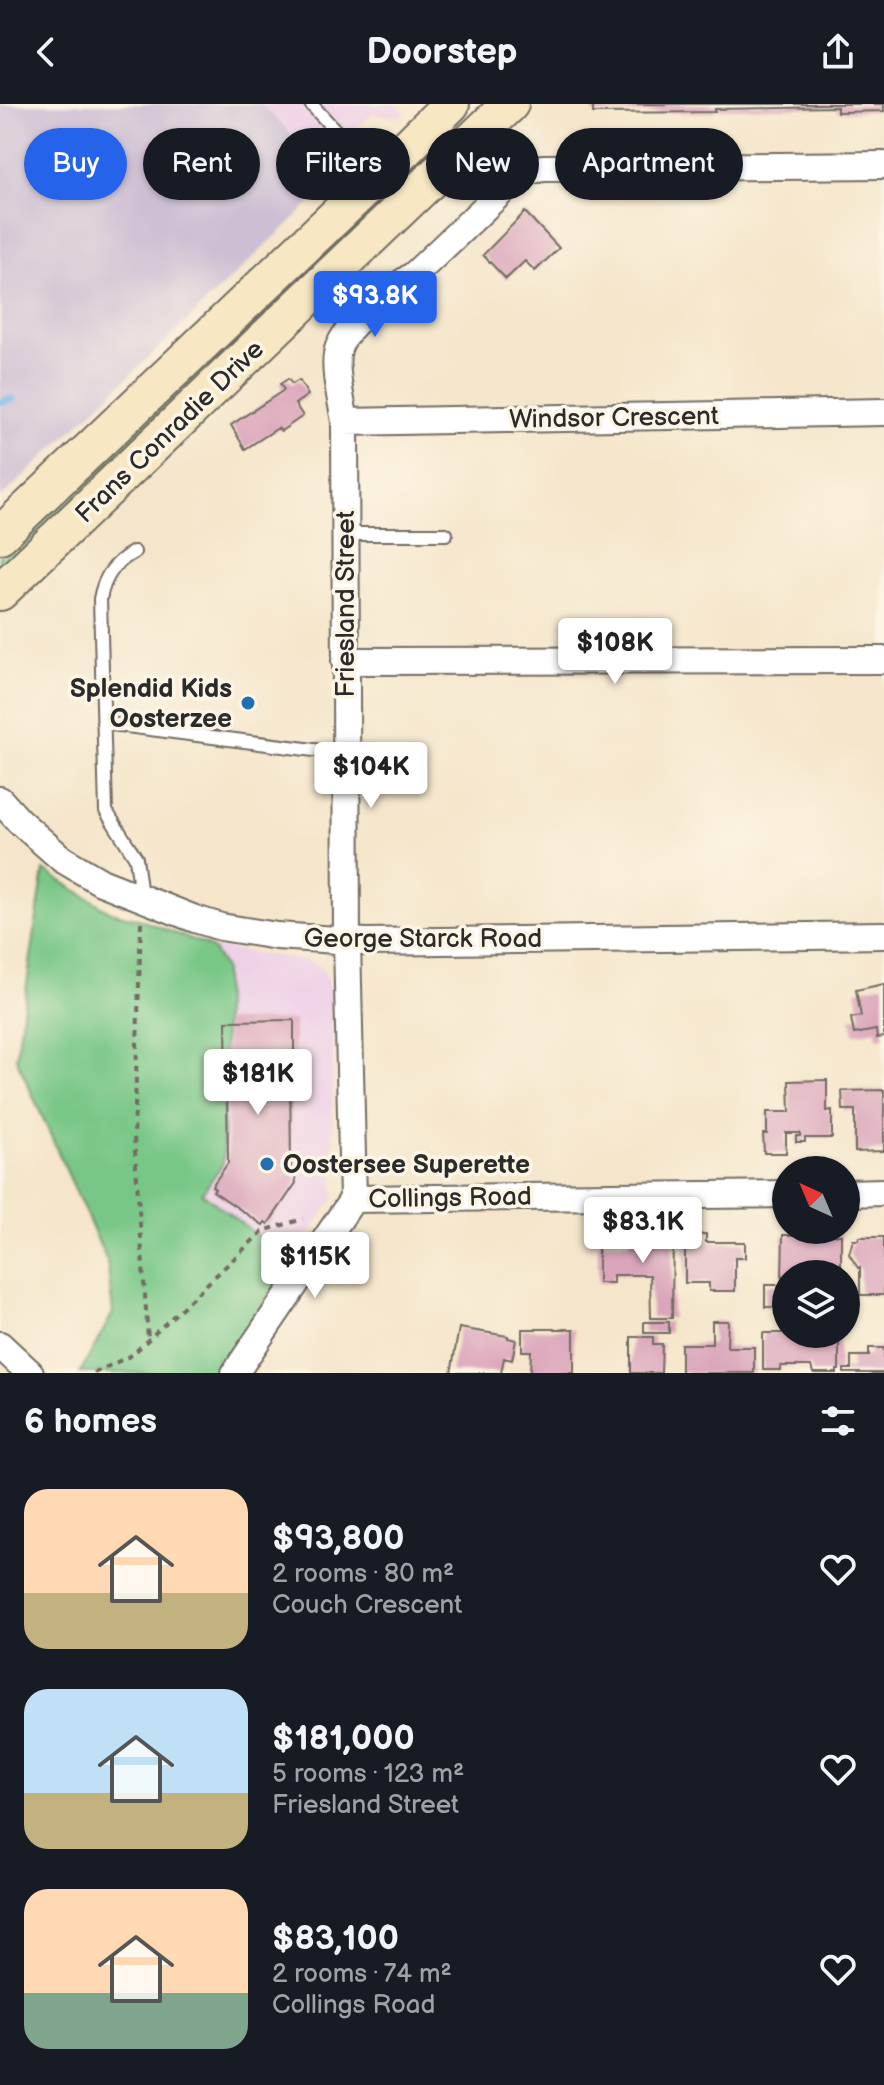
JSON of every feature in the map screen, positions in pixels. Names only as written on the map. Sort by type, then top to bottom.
[{"type":"main road","name":"Frans Conradie Drive","points":[[410,163],[451,104]]},
{"type":"main road","name":"Frans Conradie Drive","points":[[410,177],[510,104]]},
{"type":"main road","name":"Frans Conradie Drive","points":[[0,535],[381,200]]},
{"type":"main road","name":"Frans Conradie Drive","points":[[0,592],[382,200]]},
{"type":"street","name":"Friesland Street","points":[[353,1199],[347,941],[344,534],[344,413],[351,342],[414,275],[517,177],[536,169],[884,165]]},
{"type":"street","name":"Windsor Crescent","points":[[344,413],[884,412]]},
{"type":"street","points":[[345,661],[884,660]]},
{"type":"street","name":"George Starck Road","points":[[0,800],[62,859],[101,882],[142,900],[221,927],[277,936],[347,941],[884,935]]},
{"type":"street","points":[[860,1193],[884,1192]]},
{"type":"street","name":"Collings Road","points":[[353,1199],[772,1194]]},
{"type":"street","points":[[235,1373],[353,1199]]},
{"type":"street","points":[[0,1345],[30,1373]]},
{"type":"lane","points":[[311,104],[333,128]]},
{"type":"lane","points":[[344,534],[446,534]]},
{"type":"lane","points":[[134,552],[109,573],[100,599],[106,811],[136,858],[142,900]]},
{"type":"lane","points":[[103,723],[345,754]]},
{"type":"path","points":[[142,900],[134,1137],[148,1339]]},
{"type":"path","points":[[94,1373],[132,1355],[263,1231],[303,1219]]},
{"type":"shaded area","points":[[0,104],[261,104],[285,128],[276,128],[276,200],[314,200],[0,499]]},
{"type":"shaded area","points":[[261,104],[396,104],[405,113],[399,118],[373,113],[357,128],[285,128]]},
{"type":"shaded area","points":[[215,947],[309,961],[322,969],[332,990],[334,1198],[290,1261],[202,1193],[223,1163],[224,969],[213,950]]},
{"type":"green space","points":[[359,218],[361,222],[0,570],[0,552]]},
{"type":"green space","points":[[44,870],[111,912],[206,945],[213,950],[224,969],[223,1163],[202,1193],[290,1261],[217,1373],[80,1373],[113,1313],[107,1261],[16,1058]]},
{"type":"building","points":[[593,104],[884,104],[884,111],[837,112],[837,107],[593,113]]},
{"type":"building","points":[[525,212],[559,248],[535,271],[525,261],[506,279],[483,255]]},
{"type":"building","points":[[288,379],[292,384],[299,380],[308,395],[295,404],[303,416],[245,449],[231,425],[284,390],[280,384]]},
{"type":"building","points":[[884,984],[884,1037],[877,1038],[876,1030],[854,1034],[851,1018],[861,1016],[856,990]]},
{"type":"building","points":[[294,1020],[294,1057],[290,1057],[291,1175],[295,1175],[296,1183],[268,1224],[265,1222],[263,1225],[213,1191],[212,1186],[228,1163],[226,1021]]},
{"type":"building","points":[[827,1080],[827,1111],[832,1110],[832,1138],[805,1138],[805,1142],[796,1142],[796,1136],[800,1133],[786,1133],[786,1153],[764,1153],[767,1112],[790,1112],[789,1081]]},
{"type":"building","points":[[884,1090],[884,1151],[855,1152],[855,1110],[843,1110],[842,1091]]},
{"type":"building","points":[[630,1229],[673,1232],[672,1318],[651,1318],[650,1275],[613,1275],[613,1283],[598,1283],[598,1243],[630,1243]]},
{"type":"building","points":[[706,1234],[706,1242],[745,1242],[745,1258],[735,1258],[735,1291],[709,1291],[709,1283],[685,1283],[685,1235]]},
{"type":"building","points":[[860,1237],[884,1237],[884,1295],[860,1295],[860,1260],[853,1260],[849,1254],[852,1244],[860,1244]]},
{"type":"building","points":[[783,1244],[841,1244],[841,1260],[782,1260]]},
{"type":"building","points":[[765,1285],[772,1285],[772,1307],[765,1307]]},
{"type":"building","points":[[712,1321],[728,1321],[727,1347],[754,1347],[754,1373],[681,1373],[681,1344],[712,1344]]},
{"type":"building","points":[[644,1322],[669,1322],[669,1333],[644,1333]]},
{"type":"building","points":[[459,1328],[516,1340],[512,1360],[504,1358],[501,1373],[451,1373]]},
{"type":"building","points":[[522,1329],[574,1329],[574,1373],[530,1373],[531,1351],[522,1351]]},
{"type":"building","points":[[763,1333],[772,1333],[772,1348],[839,1348],[839,1370],[837,1373],[813,1373],[811,1366],[781,1366],[781,1370],[763,1370]]},
{"type":"building","points":[[631,1337],[653,1337],[653,1344],[662,1344],[661,1373],[631,1373]]},
{"type":"building","points":[[869,1348],[884,1348],[884,1373],[844,1373],[844,1369],[851,1369],[851,1356],[869,1356]]},
{"type":"waterway","points":[[0,402],[13,399]]},
{"type":"place","name":"Splendid Kids Oosterzee","points":[[248,703]]},
{"type":"place","name":"Oostersee Superette","points":[[267,1164]]}]
